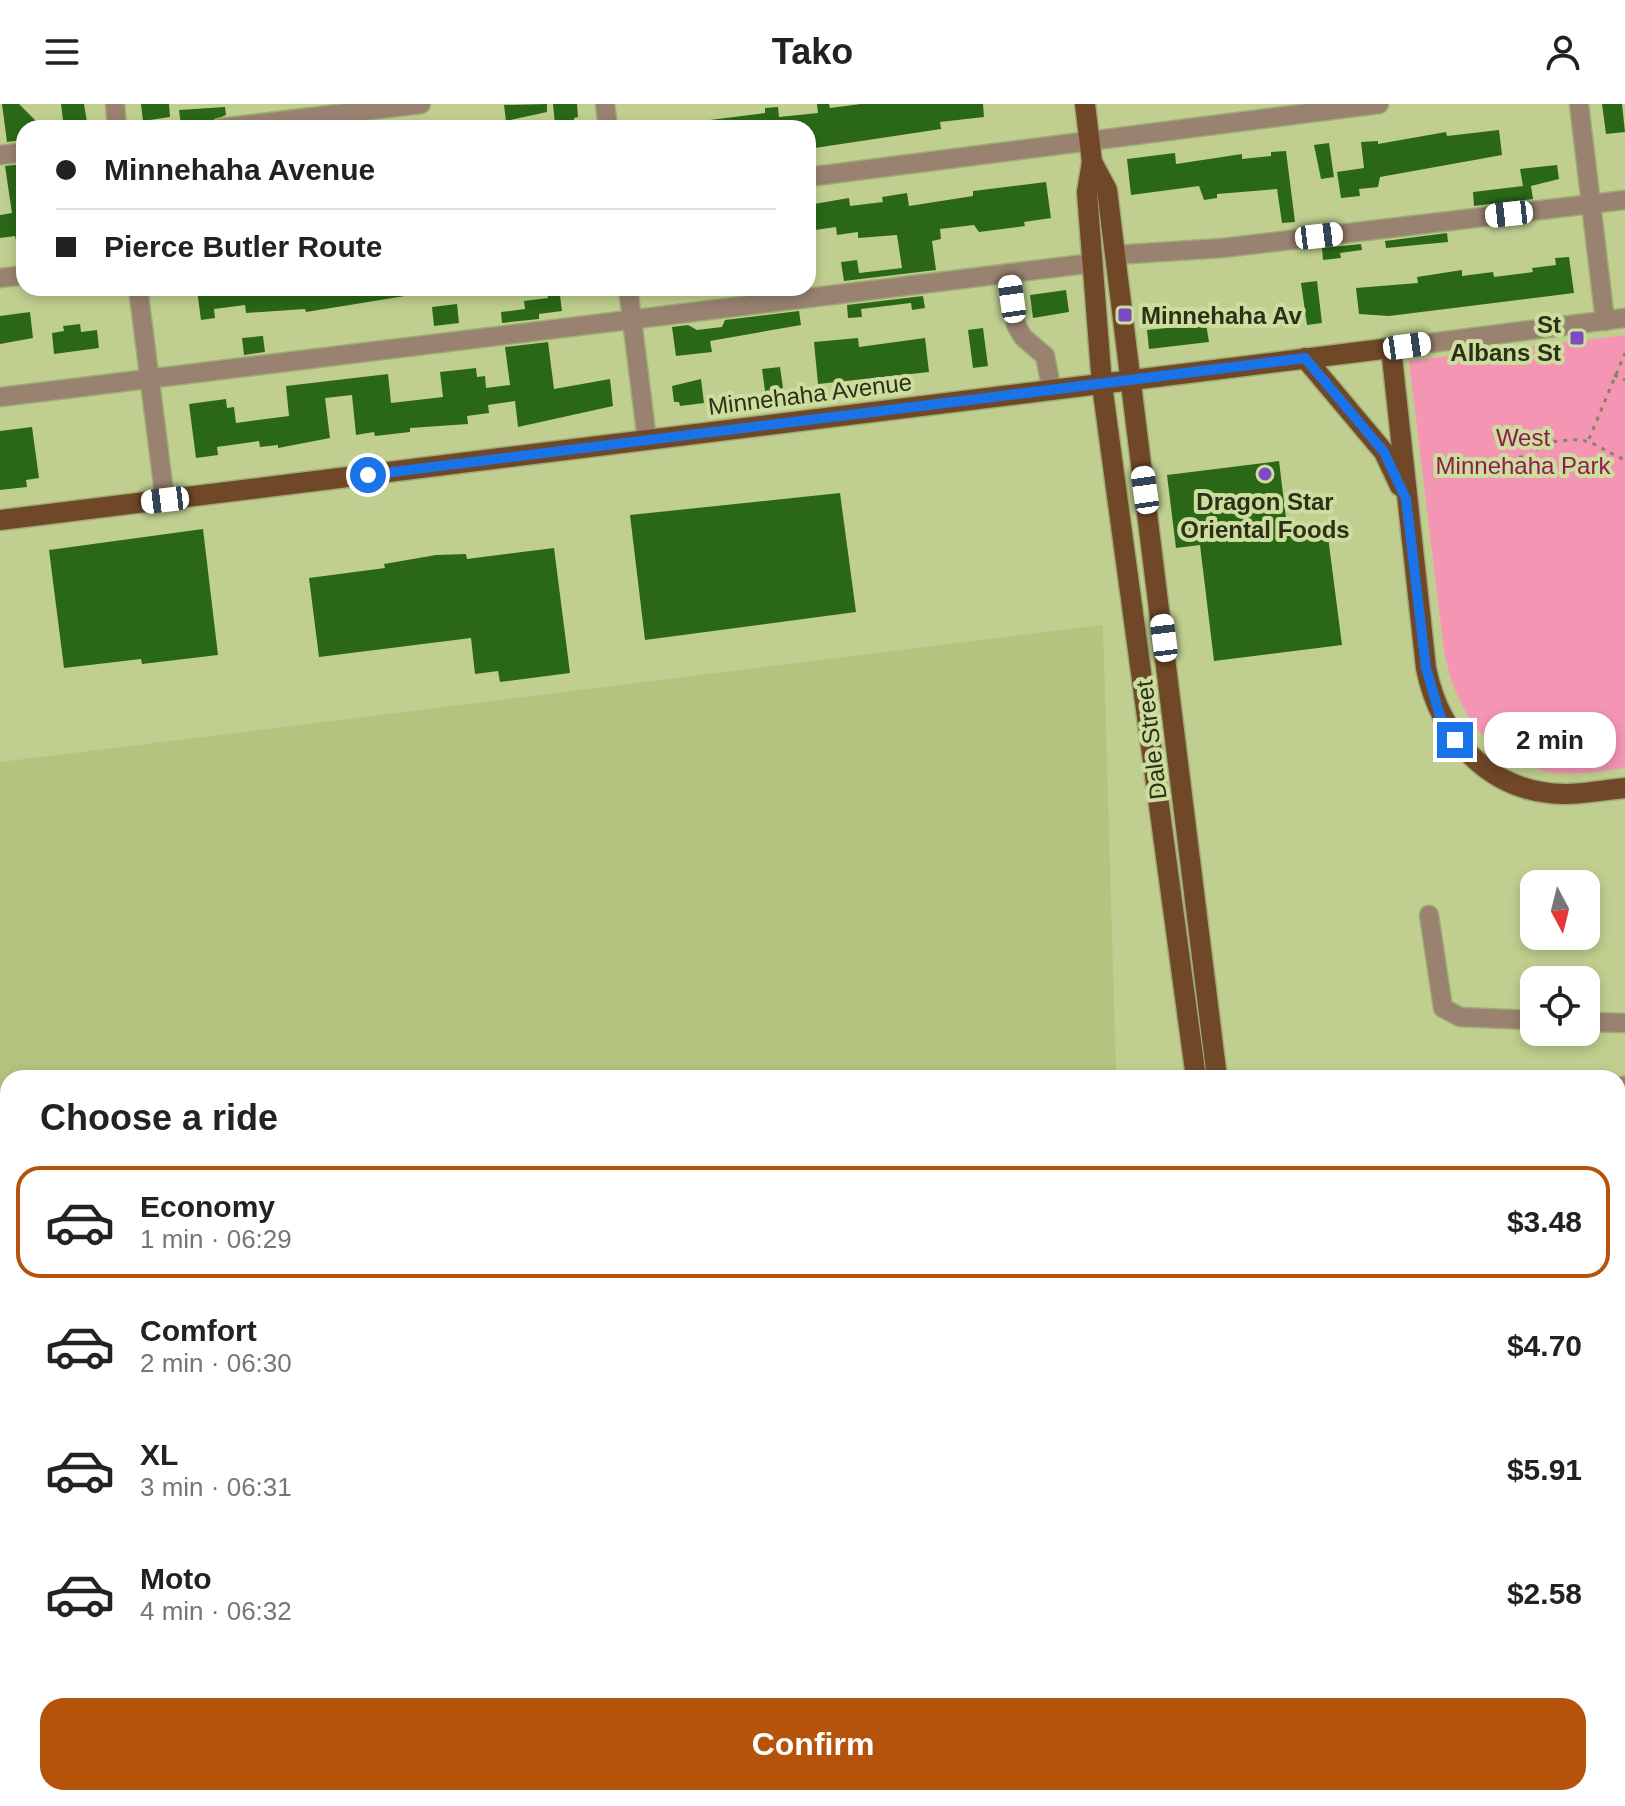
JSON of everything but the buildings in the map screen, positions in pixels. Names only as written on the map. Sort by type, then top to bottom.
[{"type":"main road","name":"Dale Street","points":[[1085,104],[1092,162],[1087,192],[1102,385],[1199,1018],[1215,1070]]},
{"type":"main road","name":"Dale Street","points":[[1092,162],[1107,190],[1131,381],[1199,1018],[1196,1070]]},
{"type":"main road","name":"Minnehaha Avenue","points":[[0,520],[1391,348]]},
{"type":"main road","points":[[1391,348],[1429,681],[1440,716],[1455,740],[1486,769],[1522,787],[1562,794],[1625,788]]},
{"type":"main road","points":[[1305,358],[1384,452],[1406,499]]},
{"type":"street","points":[[287,120],[421,104]]},
{"type":"street","points":[[816,176],[1379,104]]},
{"type":"street","points":[[1579,104],[1605,321]]},
{"type":"street","points":[[1114,255],[1223,248],[1625,200]]},
{"type":"street","points":[[0,397],[1093,263]]},
{"type":"street","points":[[1008,273],[1016,325],[1023,337],[1045,356],[1052,391]]},
{"type":"street","points":[[139,296],[165,500]]},
{"type":"street","points":[[629,296],[647,440]]},
{"type":"street","name":"Minnehaha Avenue","points":[[1391,348],[1625,318]]},
{"type":"street","points":[[1429,915],[1443,1008],[1460,1017],[1520,1019]]},
{"type":"street","points":[[1600,1022],[1625,1023]]},
{"type":"path","points":[[1589,439],[1625,353]]},
{"type":"path","points":[[1614,375],[1625,380]]},
{"type":"path","points":[[1519,457],[1531,456],[1543,443],[1589,439],[1625,460]]},
{"type":"shaded area","points":[[1103,625],[1116,1070],[0,1070],[0,762]]},
{"type":"green space","name":"West Minnehaha Park","points":[[1625,335],[1625,768],[1579,773],[1551,772],[1509,757],[1492,744],[1478,729],[1456,692],[1444,650],[1409,361]]},
{"type":"place","name":"Minnehaha Av","points":[[1125,315]]},
{"type":"place","name":"St Albans St","points":[[1577,338]]},
{"type":"place","name":"Dragon Star Oriental Foods","points":[[1265,474]]},
{"type":"route","points":[[368,475],[1305,358],[1384,452],[1406,499],[1426,668],[1440,716],[1455,740]]}]
